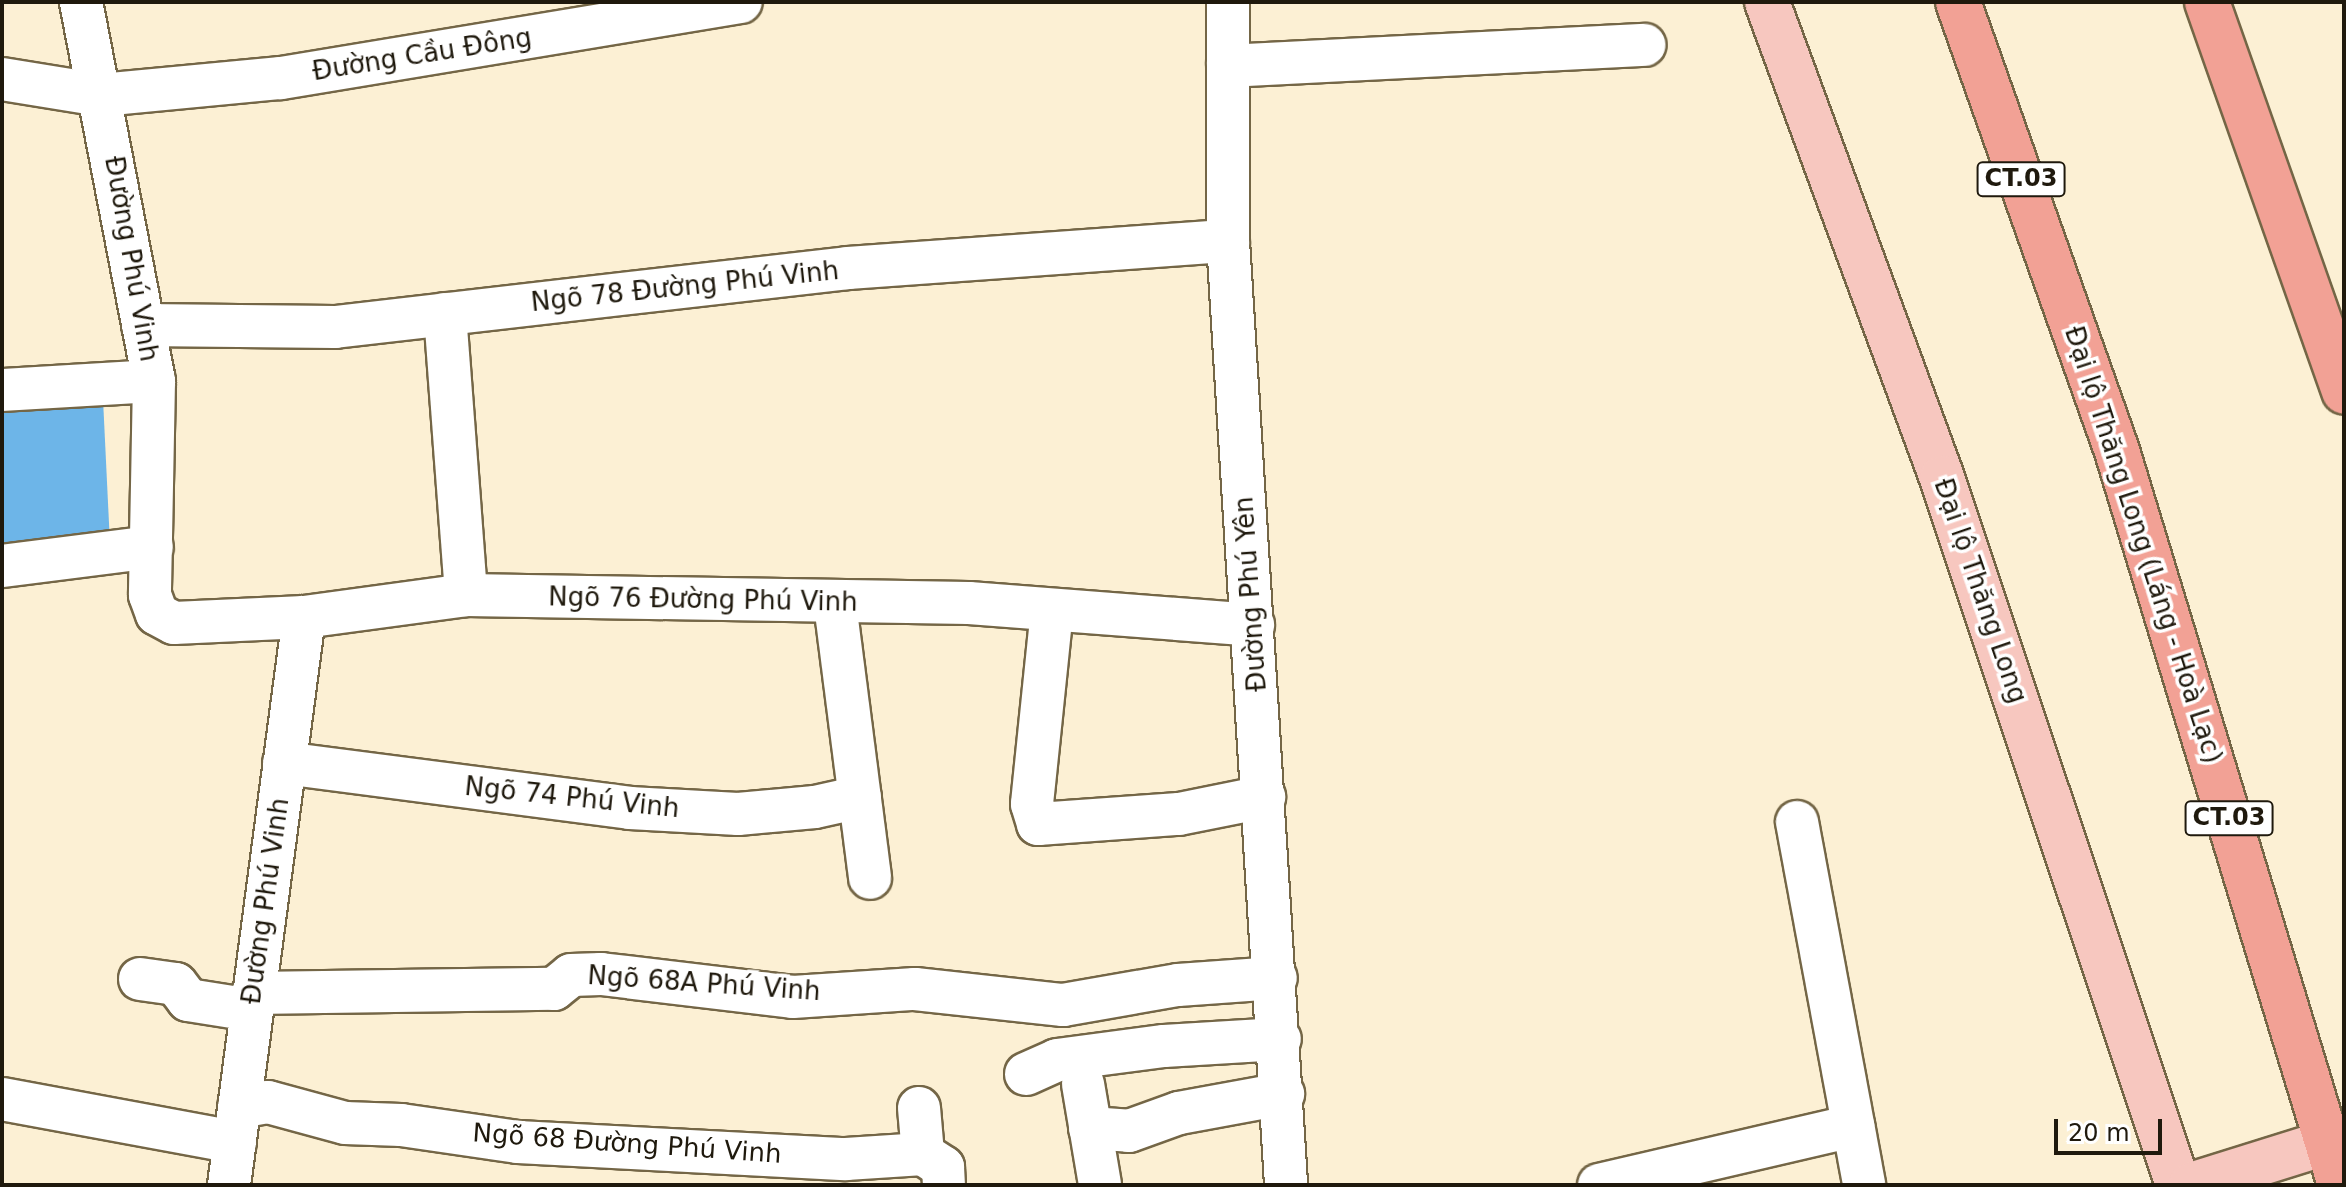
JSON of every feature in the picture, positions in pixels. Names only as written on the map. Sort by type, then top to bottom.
[{"type":"highway","name":"Đại lộ Thăng Long (Láng - Hoà Lạc)","points":[[1958,2],[2117,451],[2340,1185]]},
{"type":"highway","points":[[2207,2],[2344,392]]},
{"type":"main road","name":"Đại lộ Thăng Long","points":[[1767,2],[1942,478],[2178,1185]]},
{"type":"main road","points":[[2191,1185],[2312,1147]]},
{"type":"street","name":"Đường Phú Vinh","points":[[81,2],[154,381],[150,595],[157,614]]},
{"type":"street","name":"Đường Cầu Đông","points":[[2,79],[101,95],[281,78],[741,2]]},
{"type":"street","name":"Đường Phú Yên","points":[[1228,2],[1228,241],[1280,1039],[1286,1185]]},
{"type":"street","points":[[1228,66],[1644,45]]},
{"type":"street","name":"Ngõ 78 Đường Phú Vinh","points":[[143,325],[335,327],[848,268],[1228,241]]},
{"type":"street","points":[[445,314],[466,595]]},
{"type":"street","points":[[2,390],[154,381]]},
{"type":"street","points":[[2,566],[152,547]]},
{"type":"street","name":"Ngõ 76 Đường Phú Vinh","points":[[157,614],[174,623],[304,617],[466,595],[835,604],[969,603],[1253,625]]},
{"type":"street","points":[[835,604],[870,878]]},
{"type":"street","points":[[1052,610],[1032,804],[1038,824],[1179,814],[1264,797]]},
{"type":"street","name":"Đường Phú Vinh","points":[[229,1185],[304,617]]},
{"type":"street","name":"Ngõ 74 Phú Vinh","points":[[284,763],[630,808],[738,814],[815,807],[860,797]]},
{"type":"street","points":[[1797,822],[1864,1185]]},
{"type":"street","name":"Ngõ 68A Phú Vinh","points":[[140,979],[176,984],[188,1000],[252,1001],[554,989],[571,975],[601,974],[793,997],[915,989],[999,1002],[1063,1005],[1178,985],[1276,978]]},
{"type":"street","points":[[1026,1074],[1057,1060],[1164,1046],[1280,1039]]},
{"type":"street","points":[[1083,1084],[1100,1185]]},
{"type":"street","points":[[1090,1128],[1129,1131],[1179,1113],[1283,1094]]},
{"type":"street","name":"Ngõ 68 Đường Phú Vinh","points":[[2,1099],[237,1124],[268,1102],[345,1123],[401,1125],[518,1142],[846,1159],[934,1170]]},
{"type":"street","points":[[919,1108],[934,1170]]},
{"type":"street","points":[[1599,1185],[1853,1126]]},
{"type":"water","points":[[103,399],[110,544],[2,543],[2,401]]}]
